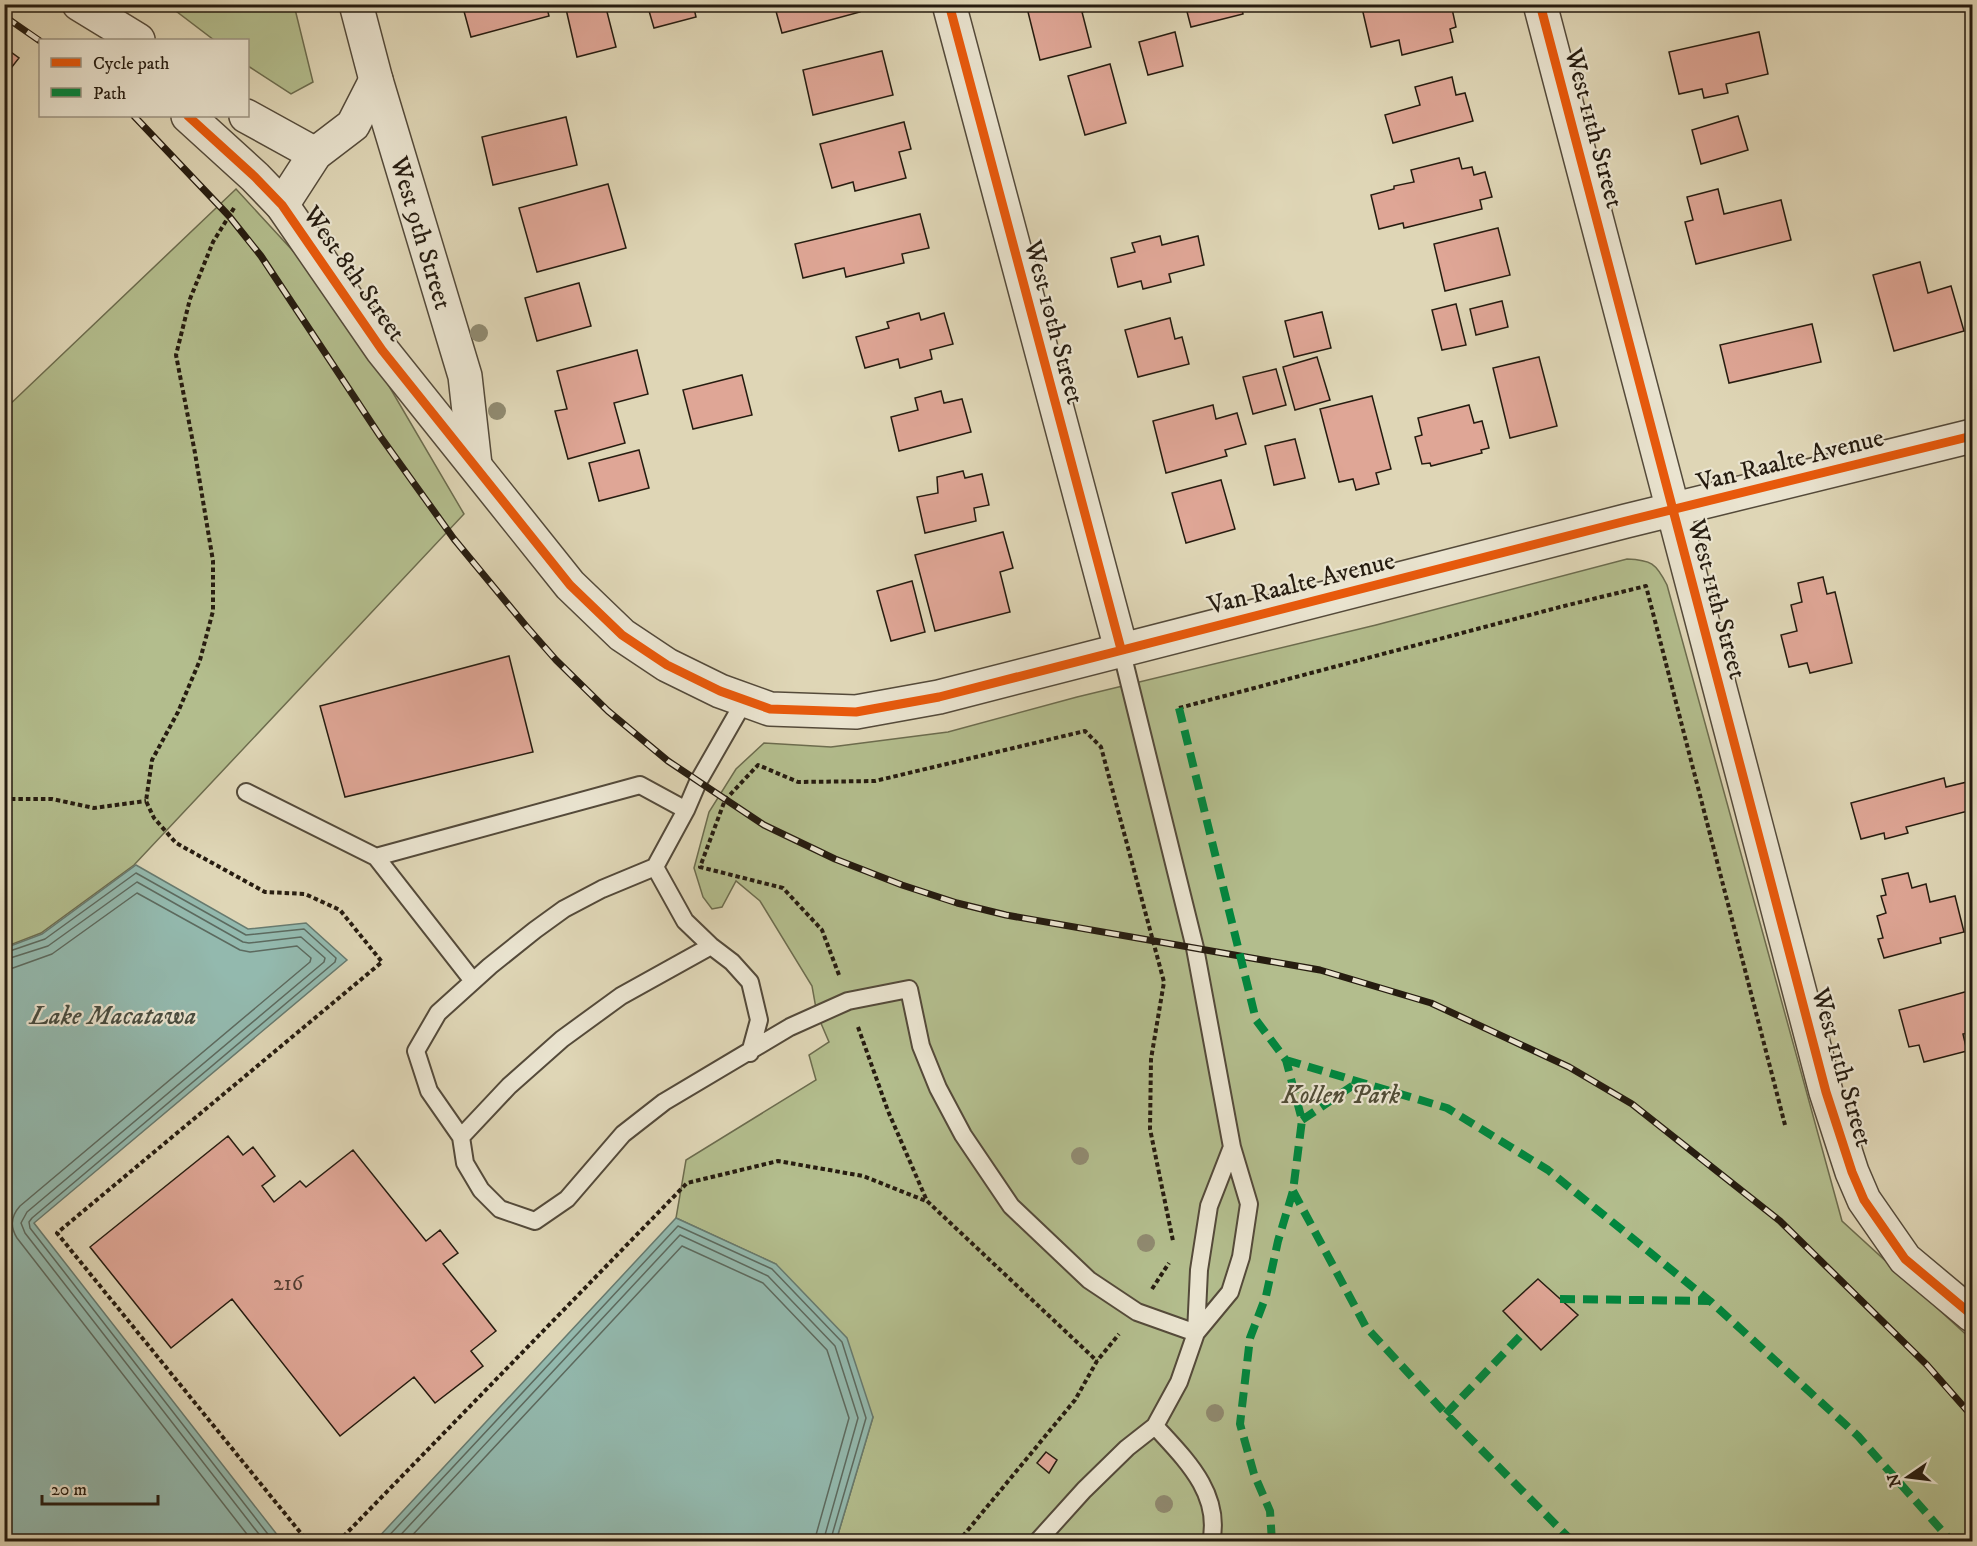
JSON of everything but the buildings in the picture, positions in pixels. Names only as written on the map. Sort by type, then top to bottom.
[{"type":"street","points":[[77,4],[111,39]]},
{"type":"street","points":[[77,4],[136,39]]},
{"type":"street","name":"West 9th Street","points":[[356,4],[376,80],[465,376],[475,465]]},
{"type":"street","name":"West 10th Street","points":[[948,4],[1121,649]]},
{"type":"street","name":"West 11th Street","points":[[1540,4],[1826,1092],[1852,1172],[1864,1200],[1905,1259],[1972,1315]]},
{"type":"street","points":[[282,205],[315,154],[353,125],[376,80]]},
{"type":"street","name":"West 8th Street","points":[[189,117],[282,205],[382,350],[570,585],[622,635],[645,651]]},
{"type":"street","points":[[248,117],[315,154]]},
{"type":"street","name":"Van Raalte Avenue","points":[[645,651],[720,691],[770,709],[856,712],[939,697],[1673,509],[1972,436]]},
{"type":"lane","points":[[1121,649],[1195,948],[1232,1147],[1249,1204],[1241,1257],[1230,1292],[1197,1333]]},
{"type":"lane","points":[[745,700],[698,782],[686,810],[655,867],[602,889],[564,909],[490,966],[438,1013],[416,1051],[429,1091],[461,1137],[465,1163],[481,1190],[500,1209],[535,1221],[567,1199],[623,1134],[664,1102],[790,1028],[848,1001],[909,989],[921,1046],[938,1088],[963,1135],[1011,1206],[1089,1280],[1137,1312],[1197,1333]]},
{"type":"lane","points":[[376,857],[640,785],[686,810]]},
{"type":"lane","points":[[246,792],[376,857],[473,981]]},
{"type":"lane","points":[[655,867],[685,921],[732,962],[750,982],[759,1020],[750,1053]]},
{"type":"lane","points":[[461,1137],[509,1086],[562,1039],[621,996],[711,946]]},
{"type":"lane","points":[[1038,1542],[1084,1490],[1127,1448],[1155,1425],[1179,1382],[1197,1333],[1199,1270],[1209,1206],[1232,1147]]},
{"type":"lane","points":[[1155,1425],[1204,1484],[1213,1515],[1211,1542]]},
{"type":"path","points":[[238,202],[213,242],[190,299],[176,354],[213,561],[213,611],[200,660],[178,712],[152,760],[146,801],[154,818],[176,843],[264,892],[305,894],[340,910],[382,962],[57,1233],[308,1542]]},
{"type":"path","points":[[1179,708],[1646,586],[1785,1125]]},
{"type":"path","points":[[927,1202],[888,1112],[822,930],[783,888],[700,867],[725,800],[758,765],[798,782],[875,781],[1085,731],[1101,747],[1164,982],[1151,1059],[1150,1129],[1174,1245]]},
{"type":"path","points":[[4,801],[7,799],[52,799],[94,808],[146,801]]},
{"type":"path","points":[[338,1542],[687,1183],[778,1161],[863,1176],[927,1202],[1097,1361]]},
{"type":"path","points":[[958,1542],[1075,1400],[1097,1361],[1137,1312],[1168,1265],[1171,1255]]},
{"type":"green space","points":[[168,5],[294,5],[313,82],[291,94],[249,67],[249,39],[213,39]]},
{"type":"green space","points":[[236,189],[305,264],[386,381],[464,514],[134,865],[41,933],[5,947],[5,409]]},
{"type":"green space","name":"Kollen Park","points":[[1627,559],[1642,560],[1652,564],[1667,585],[1842,1221],[1972,1340],[1972,1541],[836,1541],[873,1417],[776,1264],[676,1218],[686,1160],[816,1080],[809,1055],[829,1042],[817,1014],[812,986],[760,901],[736,881],[722,907],[712,909],[703,897],[694,868],[709,812],[736,769],[764,743],[831,747],[948,732],[1077,697],[1376,625]]},
{"type":"water","name":"Lake Macatawa","points":[[136,865],[248,929],[306,923],[347,960],[34,1223],[282,1541],[5,1541],[5,948],[42,934]]},
{"type":"water","points":[[676,1218],[776,1264],[847,1338],[873,1417],[836,1541],[375,1541]]},
{"type":"railway","points":[[4,16],[39,40]]},
{"type":"railway","points":[[135,117],[229,216],[261,256],[380,436],[454,539],[526,626],[556,660],[608,711],[668,761],[764,825],[835,859],[902,885],[957,903],[1006,915],[1320,970],[1431,1003],[1569,1067],[1632,1104],[1780,1221],[1927,1365],[1972,1416]]},
{"type":"marked path","points":[[1179,708],[1256,1020],[1286,1060],[1302,1120],[1293,1191],[1278,1241],[1266,1296],[1250,1338],[1240,1424],[1254,1474],[1270,1511],[1272,1542]]},
{"type":"marked path","points":[[1286,1060],[1447,1108],[1548,1170],[1710,1301],[1858,1436],[1952,1542]]},
{"type":"marked path","points":[[1302,1120],[1358,1082]]},
{"type":"marked path","points":[[1293,1191],[1366,1327],[1446,1414],[1573,1542]]},
{"type":"marked path","points":[[1560,1299],[1710,1301]]},
{"type":"marked path","points":[[1446,1414],[1524,1332]]},
{"type":"cycle path","points":[[949,4],[1121,649]]},
{"type":"cycle path","points":[[1540,4],[1826,1092],[1852,1172],[1864,1200],[1905,1259],[1972,1315]]},
{"type":"cycle path","points":[[189,117],[282,205],[382,350],[570,585],[622,635],[667,665],[720,691],[770,709],[856,712],[939,697],[1626,521],[1972,436]]}]
